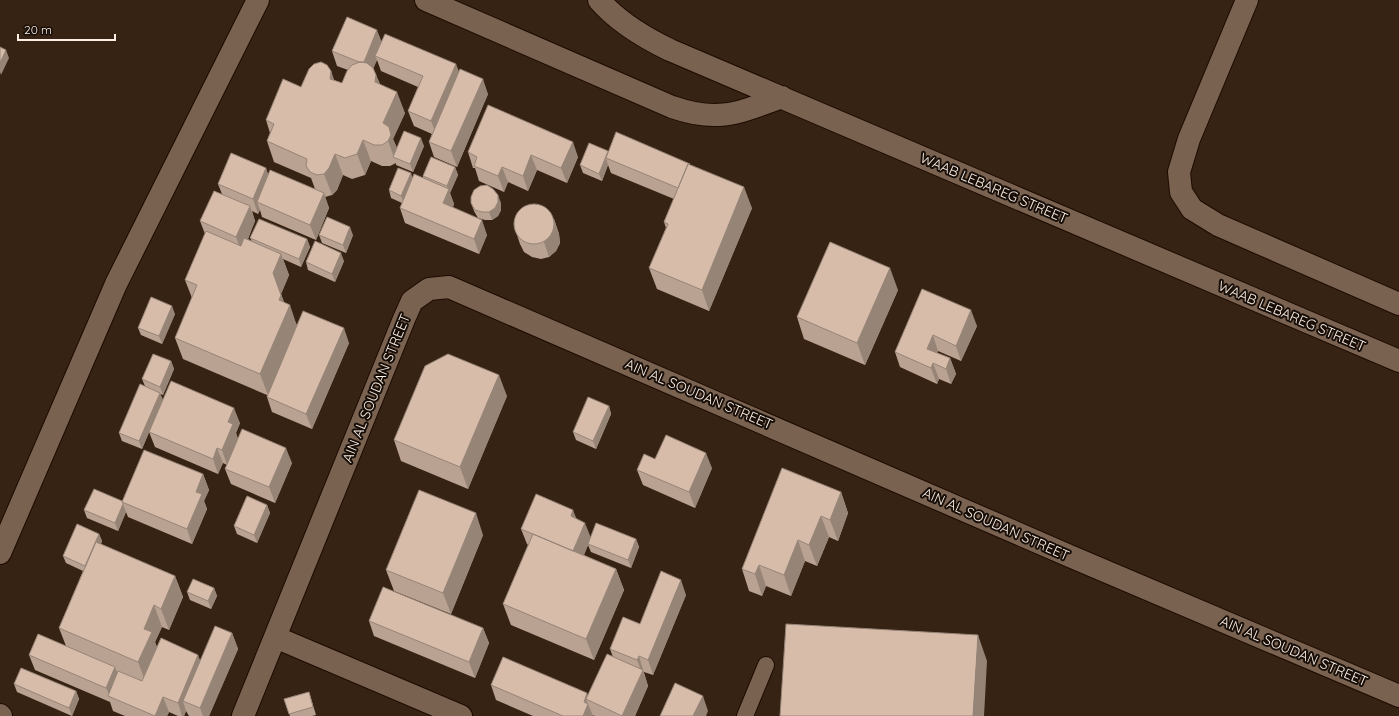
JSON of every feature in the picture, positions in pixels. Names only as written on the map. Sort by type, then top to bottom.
[{"type":"street","points":[[0,553],[116,284],[258,0]]},
{"type":"street","points":[[426,0],[672,107],[690,113],[708,116],[727,115],[745,111],[782,97]]},
{"type":"street","name":"WAAB LEBAREG STREET","points":[[599,0],[625,24],[646,38],[670,50],[1399,361]]},
{"type":"street","points":[[1247,0],[1189,140],[1179,172],[1181,192],[1192,209],[1218,225],[1399,304]]},
{"type":"street","name":"AIN AL SOUDAN STREET","points":[[243,716],[412,301],[429,289],[449,286],[1072,557],[1399,696]]},
{"type":"street","points":[[275,638],[461,716]]},
{"type":"lane","points":[[745,716],[766,665]]},
{"type":"building","points":[[347,17],[377,30],[364,62],[359,62],[332,51]]},
{"type":"building","points":[[385,34],[456,64],[431,121],[408,111],[423,76],[375,56]]},
{"type":"building","points":[[0,47],[6,50],[0,63]]},
{"type":"building","points":[[321,62],[327,65],[331,71],[330,79],[342,83],[347,71],[352,65],[360,62],[367,63],[373,68],[376,75],[375,82],[397,92],[383,123],[389,127],[391,135],[388,141],[382,145],[374,145],[363,140],[357,154],[345,158],[335,154],[329,168],[324,174],[317,175],[310,172],[306,166],[307,159],[267,141],[274,124],[266,120],[283,79],[301,87],[309,69],[314,64]]},
{"type":"building","points":[[460,69],[483,79],[451,151],[429,142]]},
{"type":"building","points":[[488,105],[573,142],[561,168],[531,155],[523,176],[502,167],[498,176],[474,166],[477,157],[468,152]]},
{"type":"building","points":[[404,131],[421,138],[410,164],[393,157]]},
{"type":"building","points":[[616,132],[690,164],[688,164],[678,188],[606,158]]},
{"type":"building","points":[[589,143],[608,151],[599,174],[580,165]]},
{"type":"building","points":[[231,153],[266,168],[253,199],[218,184]]},
{"type":"building","points":[[431,157],[455,167],[447,186],[423,176]]},
{"type":"building","points":[[688,164],[744,187],[702,290],[649,268],[668,224],[664,222]]},
{"type":"building","points":[[398,168],[411,173],[401,196],[389,190]]},
{"type":"building","points":[[270,170],[324,193],[310,225],[257,202]]},
{"type":"building","points":[[414,174],[449,189],[443,203],[482,220],[474,239],[400,208]]},
{"type":"building","points":[[487,185],[498,195],[498,202],[495,208],[489,212],[475,210],[471,203],[471,197],[474,190],[480,186]]},
{"type":"building","points":[[214,191],[250,206],[236,237],[200,221]]},
{"type":"building","points":[[534,204],[542,206],[548,210],[552,216],[554,224],[552,232],[548,238],[542,242],[534,244],[526,242],[520,238],[516,232],[514,224],[516,216],[520,210],[526,206]]},
{"type":"building","points":[[327,217],[350,227],[343,245],[319,235]]},
{"type":"building","points":[[259,219],[307,239],[299,259],[250,238]]},
{"type":"building","points":[[206,231],[241,246],[244,238],[281,254],[273,273],[281,295],[279,300],[290,305],[260,374],[175,338],[197,285],[185,280]]},
{"type":"building","points":[[315,241],[341,253],[332,274],[306,262]]},
{"type":"building","points":[[830,242],[890,268],[857,343],[797,317]]},
{"type":"building","points":[[922,289],[971,310],[956,346],[933,335],[927,349],[950,358],[946,369],[933,363],[931,368],[895,352]]},
{"type":"building","points":[[151,297],[172,306],[159,336],[138,328]]},
{"type":"building","points":[[303,311],[344,328],[306,414],[267,397]]},
{"type":"building","points":[[153,354],[171,361],[160,387],[142,379]]},
{"type":"building","points":[[448,354],[499,375],[460,467],[394,440],[425,366]]},
{"type":"building","points":[[171,381],[234,408],[228,422],[233,424],[222,450],[217,448],[213,459],[149,432]]},
{"type":"building","points":[[140,384],[160,393],[139,441],[119,433]]},
{"type":"building","points":[[588,397],[609,406],[593,441],[573,432]]},
{"type":"building","points":[[242,429],[286,448],[269,487],[225,469]]},
{"type":"building","points":[[666,435],[706,453],[689,492],[637,470],[644,454],[655,459]]},
{"type":"building","points":[[144,450],[203,474],[196,492],[202,494],[187,529],[122,502]]},
{"type":"building","points":[[782,468],[841,492],[830,520],[821,516],[809,545],[798,540],[784,575],[759,565],[755,574],[742,569]]},
{"type":"building","points":[[94,489],[122,501],[123,504],[115,523],[84,510]]},
{"type":"building","points":[[419,490],[476,513],[443,593],[386,570]]},
{"type":"building","points":[[536,494],[573,510],[571,516],[585,523],[573,551],[521,529]]},
{"type":"building","points":[[247,496],[267,505],[254,535],[234,526]]},
{"type":"building","points":[[596,523],[636,539],[628,560],[588,544]]},
{"type":"building","points":[[77,524],[99,534],[85,566],[63,556]]},
{"type":"building","points":[[533,534],[616,569],[586,639],[503,604]]},
{"type":"building","points":[[96,542],[175,576],[161,609],[154,605],[144,629],[152,632],[138,662],[59,628]]},
{"type":"building","points":[[661,571],[681,580],[648,660],[639,656],[637,660],[610,649],[623,617],[640,624]]},
{"type":"building","points":[[193,579],[214,588],[208,601],[187,592]]},
{"type":"building","points":[[383,587],[483,628],[469,662],[369,621]]},
{"type":"building","points":[[786,624],[978,635],[973,716],[780,716]]},
{"type":"building","points":[[215,626],[232,633],[200,708],[183,701]]},
{"type":"building","points":[[38,634],[115,667],[106,688],[29,655]]},
{"type":"building","points":[[161,638],[198,655],[178,703],[163,697],[155,716],[108,696],[118,671],[142,681]]},
{"type":"building","points":[[607,654],[643,670],[622,716],[586,699]]},
{"type":"building","points":[[503,657],[587,693],[584,702],[588,704],[583,716],[563,716],[491,685]]},
{"type":"building","points":[[21,668],[76,691],[69,708],[14,684]]},
{"type":"building","points":[[675,683],[703,696],[693,716],[660,716]]},
{"type":"building","points":[[309,692],[313,707],[289,714],[284,699]]}]
